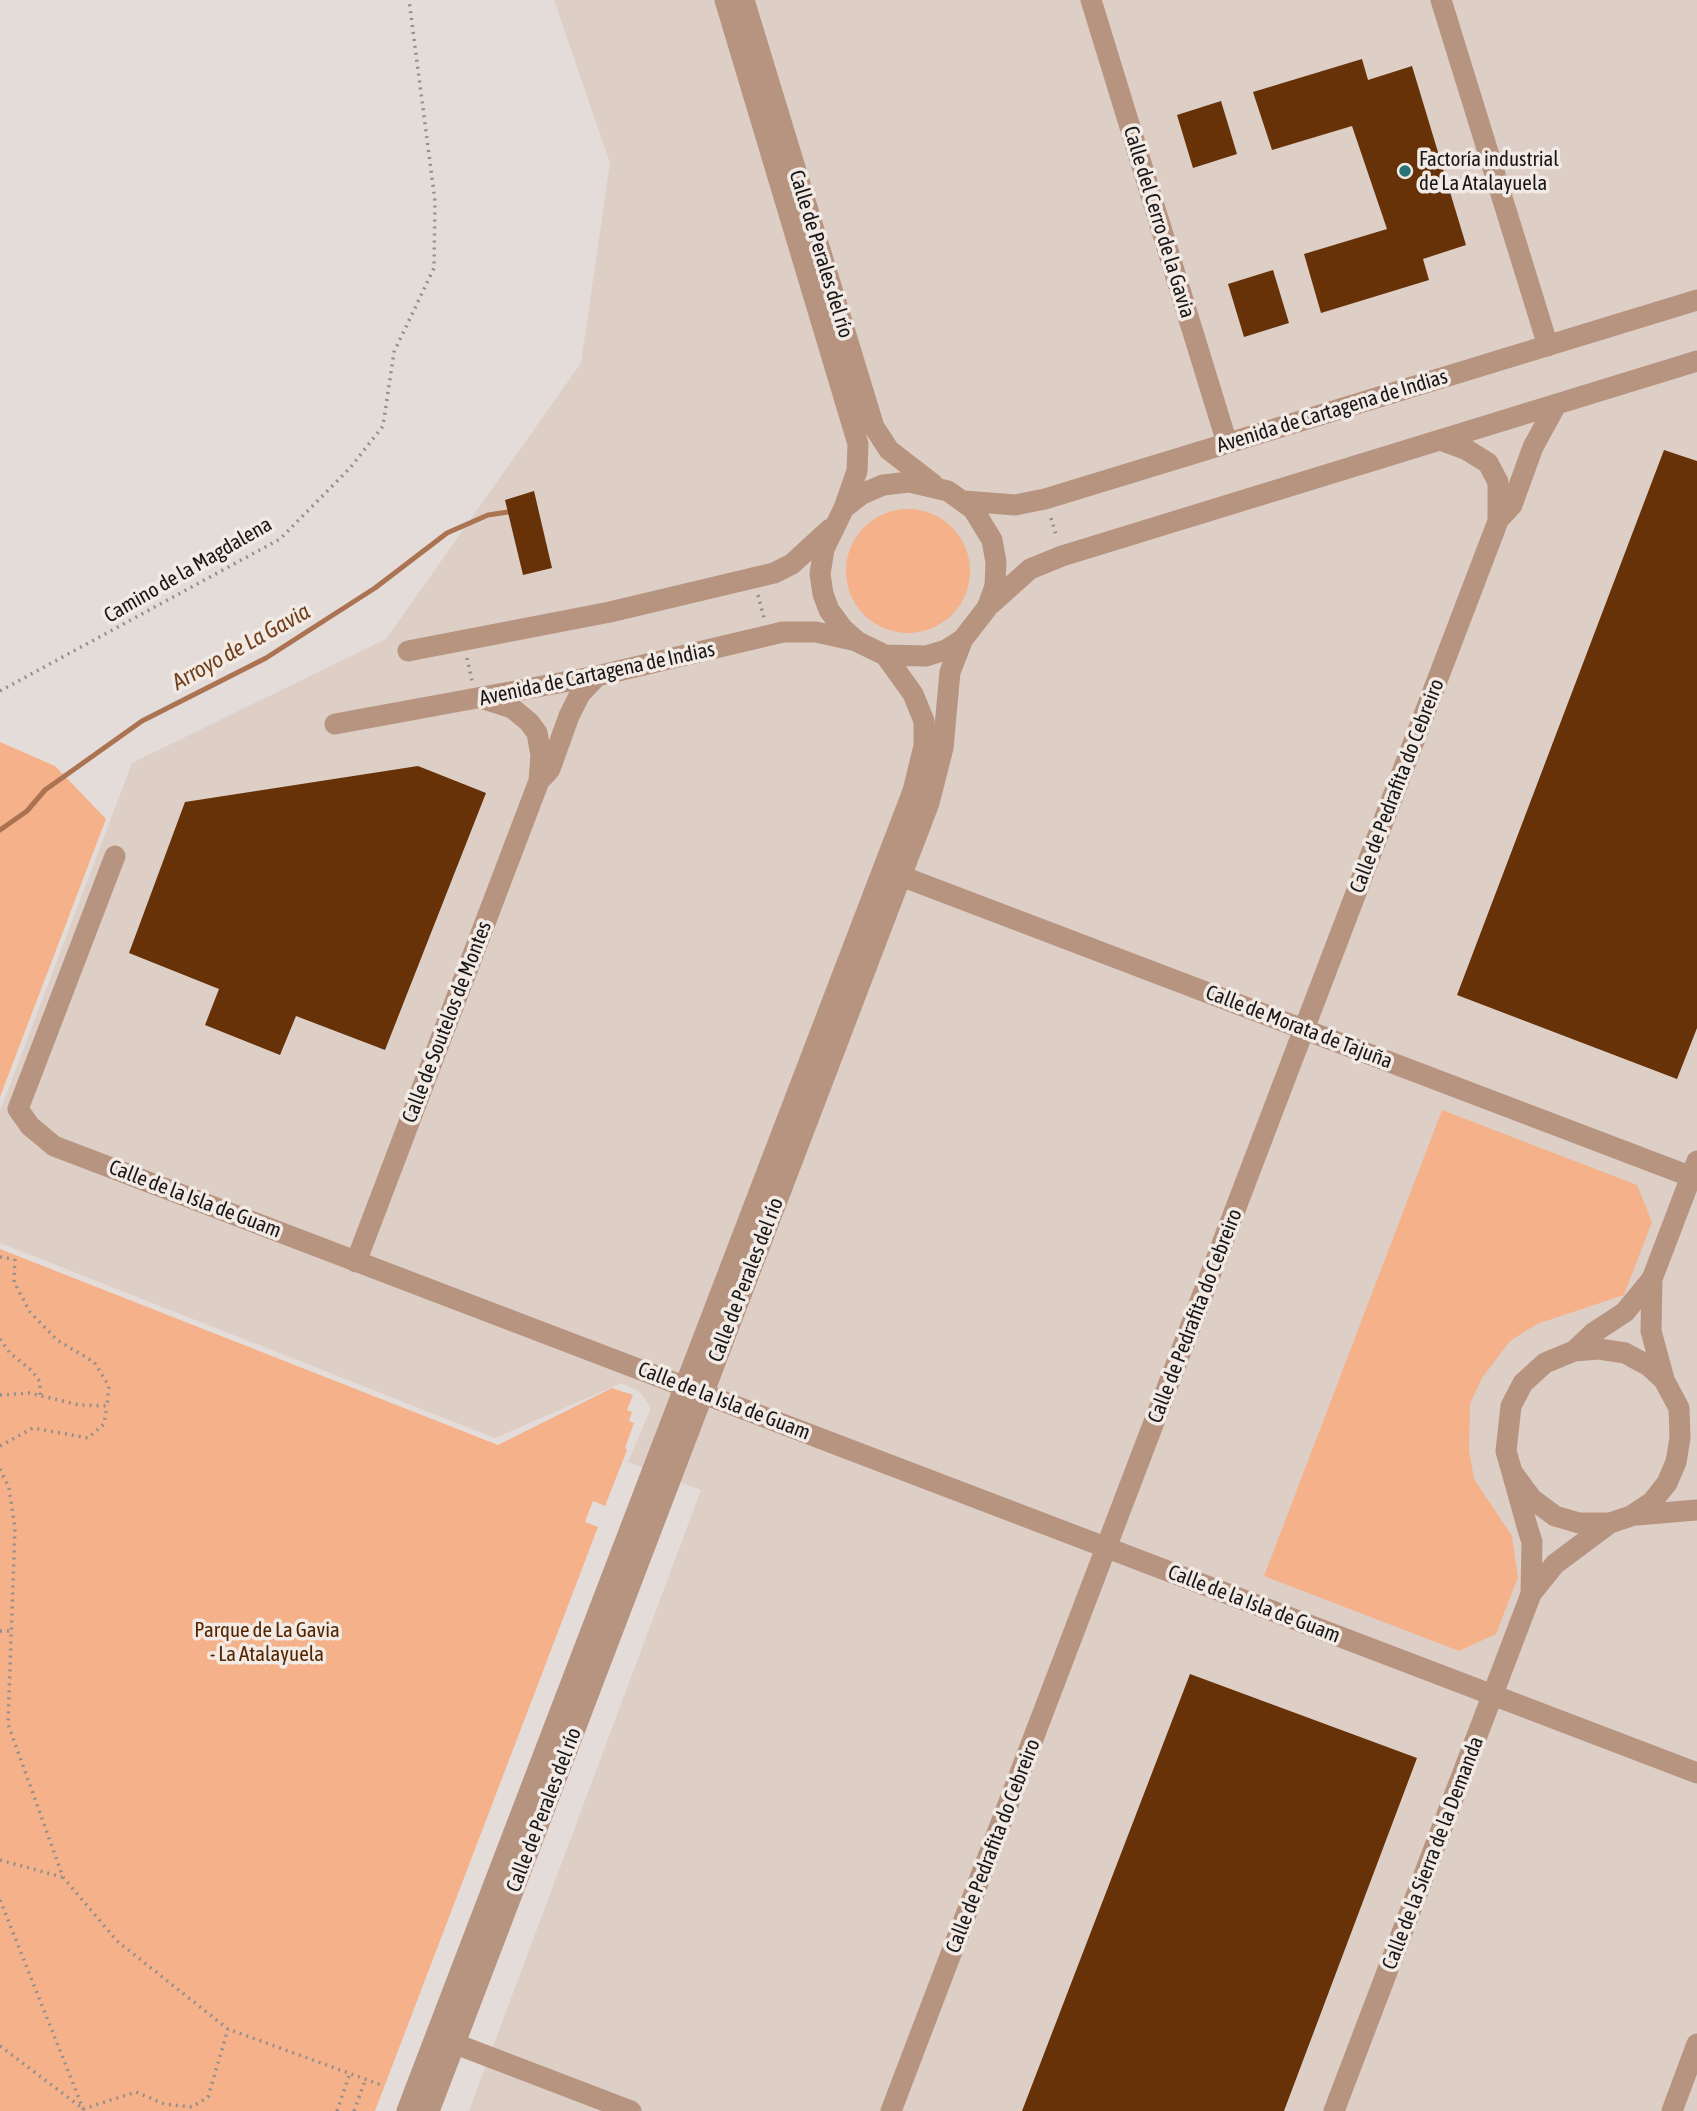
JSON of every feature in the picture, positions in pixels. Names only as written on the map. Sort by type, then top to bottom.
[{"type":"street","name":"Calle de Perales del río","points":[[725,0],[855,428],[859,457],[839,517]]},
{"type":"street","name":"Calle de Perales del río","points":[[744,0],[874,427],[890,450],[934,486]]},
{"type":"street","name":"Calle del Cerro de la Gavia","points":[[1091,0],[1227,443]]},
{"type":"street","points":[[1441,0],[1548,346]]},
{"type":"street","name":"Avenida de Cartagena de Indias","points":[[964,500],[998,505],[1032,502],[1697,300]]},
{"type":"street","points":[[839,517],[824,549],[820,574],[823,594],[830,610],[858,642],[885,655],[926,656],[946,650],[963,639],[987,608],[1030,569],[1062,556],[1697,361]]},
{"type":"street","name":"Calle de Pedrafita do Cebreiro","points":[[891,2111],[1498,521],[1512,505],[1533,447],[1556,405]]},
{"type":"street","name":"Calle de Pedrafita do Cebreiro","points":[[1440,440],[1467,450],[1488,463],[1498,482],[1498,521]]},
{"type":"street","points":[[408,651],[598,615],[774,573],[792,564],[862,494],[883,485],[909,482],[934,486],[964,500],[983,523],[992,540],[996,562],[995,586],[987,608]]},
{"type":"street","name":"Avenida de Cartagena de Indias","points":[[335,724],[478,692],[597,676],[799,630],[858,642]]},
{"type":"street","name":"Calle de Perales del río","points":[[407,2111],[445,2040],[695,1389],[901,876],[936,780],[943,748],[950,672],[963,639]]},
{"type":"street","name":"Calle de Perales del río","points":[[695,1389],[920,768],[926,736],[924,721],[913,694],[885,655]]},
{"type":"street","name":"Calle de Soutelos de Montes","points":[[539,782],[550,769],[580,694],[597,676]]},
{"type":"street","name":"Calle de Soutelos de Montes","points":[[356,1262],[539,782],[541,755],[537,733],[529,722],[512,708],[478,692]]},
{"type":"street","name":"Calle de la Isla de Guam","points":[[115,856],[18,1109],[30,1126],[54,1146],[1697,1773]]},
{"type":"street","name":"Calle de Morata de Tajuña","points":[[901,876],[1304,1030],[1695,1172]]},
{"type":"street","points":[[1574,1352],[1593,1333],[1625,1312],[1652,1279],[1695,1172]]},
{"type":"street","points":[[1652,1279],[1651,1331],[1664,1380],[1679,1408],[1697,1429]]},
{"type":"street","points":[[1664,1380],[1649,1366],[1625,1353],[1599,1349],[1574,1352],[1545,1363],[1523,1383],[1511,1406],[1506,1428],[1506,1451],[1512,1472],[1532,1499],[1555,1516],[1579,1523],[1610,1522],[1631,1516],[1697,1510]]},
{"type":"street","points":[[1631,1516],[1652,1502],[1667,1483],[1676,1462],[1680,1438],[1679,1408]]},
{"type":"street","name":"Calle de la Sierra de la Demanda","points":[[1512,1472],[1532,1542],[1531,1594]]},
{"type":"street","name":"Calle de la Sierra de la Demanda","points":[[1334,2111],[1531,1594],[1555,1564],[1610,1522]]},
{"type":"street","name":"Calle de Perales del río","points":[[429,2111],[445,2040]]},
{"type":"street","points":[[445,2040],[631,2111]]},
{"type":"street","points":[[1672,2111],[1697,2044]]},
{"type":"path","name":"Camino de la Magdalena","points":[[0,691],[280,539],[350,468],[383,426],[394,352],[434,268],[435,201],[410,0]]},
{"type":"path","points":[[1049,513],[1058,541]]},
{"type":"path","points":[[758,593],[765,622]]},
{"type":"path","points":[[467,656],[478,692]]},
{"type":"path","points":[[0,1257],[14,1257],[14,1282],[30,1312],[57,1340],[94,1362],[109,1386],[104,1424],[88,1438],[33,1428],[0,1446]]},
{"type":"path","points":[[0,1339],[10,1353],[32,1371],[40,1382],[40,1396]]},
{"type":"path","points":[[0,1395],[29,1393],[80,1405],[107,1406]]},
{"type":"path","points":[[0,1469],[9,1488],[15,1528],[8,1724],[63,1877],[117,1941],[228,2029],[384,2086]]},
{"type":"path","points":[[0,1631],[11,1631]]},
{"type":"path","points":[[0,1860],[63,1877]]},
{"type":"path","points":[[0,1900],[84,2110]]},
{"type":"path","points":[[84,2110],[136,2092],[164,2104],[192,2106],[208,2097],[228,2029]]},
{"type":"path","points":[[0,2046],[84,2110]]},
{"type":"path","points":[[337,2111],[350,2073]]},
{"type":"path","points":[[354,2111],[366,2078]]},
{"type":"shaded area","points":[[554,0],[1697,0],[1697,2111],[469,2111],[701,1490],[628,1462],[651,1408],[640,1392],[622,1383],[495,1438],[0,1243],[0,1111],[132,763],[386,639],[581,363],[610,163]]},
{"type":"green space","points":[[908,509],[932,513],[952,527],[966,547],[970,571],[966,595],[952,615],[932,629],[908,633],[884,629],[864,615],[850,595],[846,571],[850,547],[864,527],[884,513]]},
{"type":"green space","points":[[0,742],[55,766],[106,819],[0,1097]]},
{"type":"green space","points":[[1442,1110],[1637,1185],[1652,1222],[1624,1295],[1537,1324],[1510,1341],[1482,1378],[1470,1404],[1469,1450],[1474,1479],[1512,1536],[1518,1577],[1496,1634],[1459,1651],[1264,1576]]},
{"type":"green space","name":"Parque de La Gavia - La Atalayuela","points":[[0,1249],[498,1445],[612,1388],[633,1395],[627,1410],[632,1412],[629,1421],[634,1423],[625,1448],[627,1450],[605,1506],[593,1501],[585,1522],[598,1527],[375,2111],[0,2111]]},
{"type":"building","name":"Factoría industrial de La Atalayuela","points":[[1362,59],[1368,80],[1412,66],[1466,245],[1423,259],[1429,280],[1321,313],[1304,254],[1387,229],[1352,126],[1272,150],[1253,92]]},
{"type":"building","points":[[1221,101],[1237,154],[1193,168],[1177,115]]},
{"type":"building","points":[[1273,270],[1289,323],[1244,337],[1228,284]]},
{"type":"building","points":[[1664,450],[1697,461],[1697,1028],[1677,1079],[1457,995]]},
{"type":"building","points":[[534,491],[552,568],[523,575],[505,500]]},
{"type":"building","points":[[418,766],[486,793],[385,1050],[296,1016],[280,1055],[205,1025],[219,989],[129,953],[185,802]]},
{"type":"building","points":[[1190,1674],[1417,1758],[1284,2111],[1022,2111]]},
{"type":"waterway","name":"Arroyo de La Gavia","points":[[0,830],[27,811],[45,790],[142,721],[266,658],[375,588],[447,533],[488,515],[508,512]]},
{"type":"place","name":"Factoría industrial de La Atalayuela","points":[[1405,171]]}]
